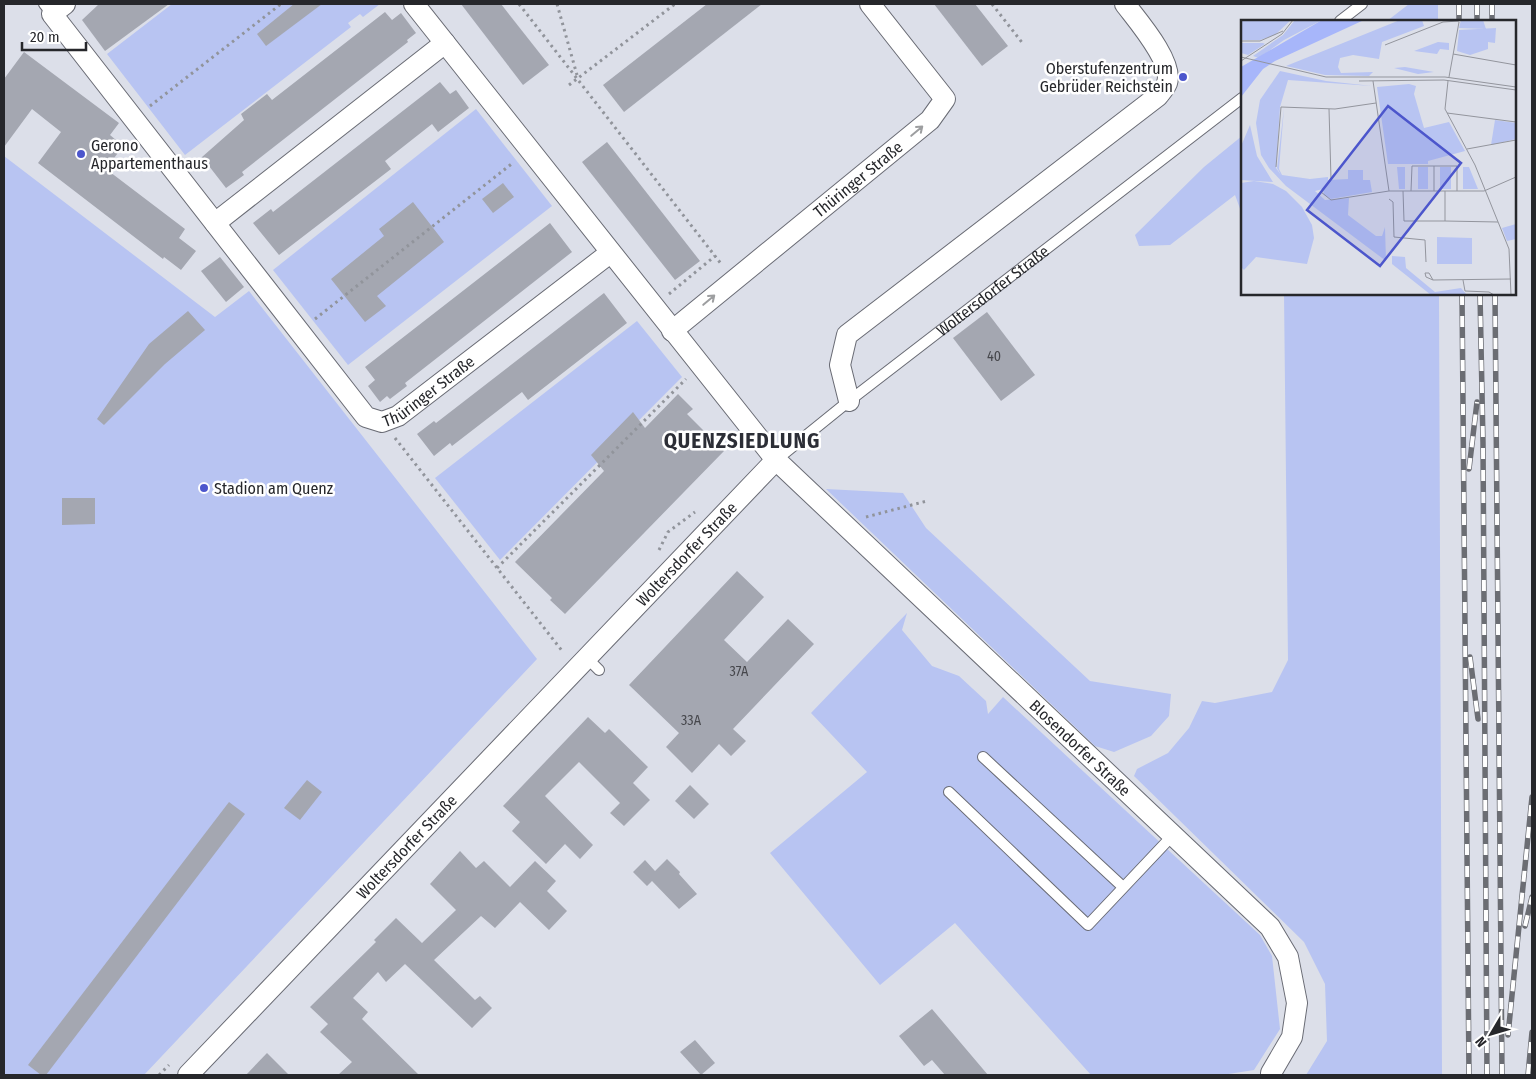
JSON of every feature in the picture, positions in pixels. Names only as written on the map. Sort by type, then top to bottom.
[{"type":"street","points":[[414,4],[699,366],[776,460]]},
{"type":"street","name":"Thüringer Straße","points":[[672,331],[930,120],[946,99],[870,4]]},
{"type":"street","points":[[848,401],[840,365],[847,335],[1158,96],[1167,83],[1166,69],[1155,44],[1125,4]]},
{"type":"street","name":"Thüringer Straße","points":[[54,7],[134,119],[366,417],[382,422],[398,416],[610,253]]},
{"type":"street","points":[[214,223],[445,43]]},
{"type":"street","name":"Blosendorfer Straße","points":[[776,460],[841,524],[1270,927],[1288,957],[1297,1003],[1292,1037],[1272,1073]]},
{"type":"street","name":"Woltersdorfer Straße","points":[[188,1075],[593,664],[776,460]]},
{"type":"lane","points":[[1341,20],[1362,4]]},
{"type":"lane","name":"Woltersdorfer Straße","points":[[776,460],[848,401],[1241,99]]},
{"type":"lane","points":[[983,757],[1123,887]]},
{"type":"lane","points":[[949,792],[1088,925],[1172,835]]},
{"type":"path","points":[[134,119],[281,4]]},
{"type":"path","points":[[519,4],[733,280]]},
{"type":"path","points":[[557,4],[578,78]]},
{"type":"path","points":[[569,85],[675,4]]},
{"type":"path","points":[[992,4],[1024,45]]},
{"type":"path","points":[[298,332],[529,150]]},
{"type":"path","points":[[653,307],[715,256]]},
{"type":"path","points":[[496,568],[699,366]]},
{"type":"path","points":[[382,422],[563,652]]},
{"type":"path","points":[[841,524],[927,501]]},
{"type":"shaded area","points":[[172,4],[380,4],[363,17],[360,14],[348,23],[351,27],[185,155],[107,54]]},
{"type":"shaded area","points":[[1409,4],[1438,4],[1438,20],[1388,20]]},
{"type":"shaded area","points":[[476,109],[552,206],[348,365],[273,270]]},
{"type":"shaded area","points":[[1241,137],[1241,211],[1235,195],[1170,245],[1139,246],[1135,235],[1204,167]]},
{"type":"shaded area","name":"Stadion am Quenz","points":[[4,156],[215,317],[249,291],[537,659],[144,1075],[4,1075]]},
{"type":"shaded area","points":[[1284,295],[1439,295],[1442,1075],[1306,1075],[1327,1041],[1325,984],[1304,942],[1134,776],[1137,769],[1168,753],[1189,728],[1202,701],[1215,703],[1272,692],[1288,660]]},
{"type":"shaded area","points":[[637,321],[682,377],[500,560],[435,478]]},
{"type":"shaded area","points":[[826,489],[903,493],[926,528],[1090,681],[1171,694],[1169,716],[1151,736],[1114,752],[1095,746]]},
{"type":"shaded area","points":[[907,613],[902,630],[932,666],[959,676],[986,701],[988,714],[1003,697],[1260,935],[1272,956],[1280,1029],[1254,1070],[1222,1075],[1091,1075],[955,923],[880,985],[770,853],[867,772],[811,713]]},
{"type":"building","points":[[99,4],[169,4],[105,51],[82,20]]},
{"type":"building","points":[[294,4],[322,4],[266,46],[257,34]]},
{"type":"building","points":[[461,4],[501,4],[549,65],[523,85]]},
{"type":"building","points":[[707,4],[762,4],[624,112],[603,85]]},
{"type":"building","points":[[934,4],[975,4],[1008,46],[982,66]]},
{"type":"building","points":[[385,12],[392,20],[401,13],[416,33],[407,40],[408,42],[242,172],[244,175],[226,188],[202,157],[244,120],[241,114],[267,94],[272,100]]},
{"type":"building","name":"Gerono Appartementhaus","points":[[24,52],[119,123],[110,135],[123,146],[106,169],[185,229],[179,238],[196,251],[181,270],[164,257],[163,259],[38,163],[61,132],[32,109],[4,147],[4,79]]},
{"type":"building","points":[[440,82],[450,94],[456,90],[469,108],[438,132],[432,124],[385,161],[391,169],[279,255],[253,223],[271,209],[273,212]]},
{"type":"building","points":[[607,142],[700,261],[675,280],[582,162]]},
{"type":"building","points":[[503,183],[514,197],[493,213],[482,199]]},
{"type":"building","points":[[413,202],[444,242],[377,296],[386,306],[365,322],[331,279],[384,236],[379,229]]},
{"type":"building","points":[[550,223],[572,252],[405,383],[407,386],[390,399],[387,396],[380,402],[368,386],[375,380],[365,367]]},
{"type":"building","points":[[220,257],[244,287],[226,302],[201,271]]},
{"type":"building","points":[[604,293],[627,323],[528,400],[522,392],[452,446],[450,443],[434,456],[417,434],[434,421],[436,423]]},
{"type":"building","points":[[188,311],[205,330],[165,364],[104,425],[97,419],[149,344]]},
{"type":"building","points":[[987,312],[1035,375],[1001,401],[953,338]]},
{"type":"building","points":[[678,394],[693,409],[687,414],[724,451],[565,614],[550,600],[552,598],[515,562],[604,471],[591,455],[633,412],[645,428]]},
{"type":"building","points":[[62,498],[95,498],[95,524],[62,525]]},
{"type":"building","points":[[737,571],[764,597],[724,640],[747,662],[788,619],[814,644],[733,729],[746,741],[731,756],[719,744],[692,773],[666,747],[679,733],[629,685]]},
{"type":"building","points":[[588,717],[605,733],[609,729],[648,767],[633,783],[650,800],[624,826],[610,813],[620,803],[579,762],[545,796],[593,845],[580,859],[565,844],[546,864],[512,831],[520,822],[503,806]]},
{"type":"building","points":[[307,780],[322,792],[300,820],[284,808]]},
{"type":"building","points":[[690,785],[709,804],[694,819],[675,801]]},
{"type":"building","points":[[229,802],[245,814],[46,1075],[41,1075],[28,1065]]},
{"type":"building","points":[[460,851],[476,868],[484,861],[510,887],[535,861],[556,881],[547,891],[567,911],[549,930],[520,902],[495,928],[481,916],[434,960],[475,1000],[480,996],[492,1008],[472,1028],[405,964],[386,982],[378,972],[353,998],[368,1012],[362,1019],[419,1075],[338,1075],[352,1062],[320,1032],[328,1024],[310,1007],[376,942],[374,940],[396,918],[422,943],[456,910],[430,884]]},
{"type":"building","points":[[667,859],[697,894],[679,909],[652,881],[647,886],[633,872],[645,860],[655,871]]},
{"type":"building","points":[[932,1009],[988,1075],[945,1075],[932,1060],[924,1066],[899,1036]]},
{"type":"building","points":[[695,1040],[715,1063],[701,1075],[680,1052]]},
{"type":"building","points":[[267,1053],[289,1075],[246,1075]]},
{"type":"railway","points":[[1459,4],[1459,20]]},
{"type":"railway","points":[[1477,4],[1477,20]]},
{"type":"railway","points":[[1492,4],[1492,20]]},
{"type":"railway","points":[[1462,295],[1469,1075]]},
{"type":"railway","points":[[1480,295],[1483,443],[1487,1075]]},
{"type":"railway","points":[[1495,295],[1502,1075]]},
{"type":"railway","points":[[1469,469],[1477,402]]},
{"type":"railway","points":[[1470,657],[1478,719]]},
{"type":"railway","points":[[1508,1035],[1532,797]]},
{"type":"railway","points":[[1525,926],[1532,897]]},
{"type":"railway","points":[[1528,1075],[1532,1032]]},
{"type":"place","name":"Oberstufenzentrum Gebrüder Reichstein","points":[[1183,77]]},
{"type":"place","name":"Gerono Appartementhaus","points":[[81,154]]},
{"type":"place","name":"Stadion am Quenz","points":[[204,488]]},
{"type":"district","name":"QUENZSIEDLUNG","points":[[742,441]]}]
